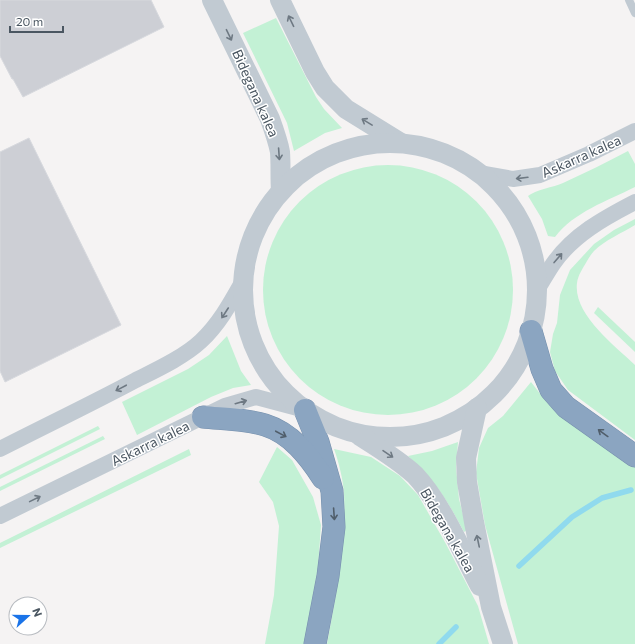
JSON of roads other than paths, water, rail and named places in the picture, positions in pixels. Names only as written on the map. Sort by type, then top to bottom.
[{"type":"highway","points":[[531,331],[542,369],[551,390],[566,407],[635,456]]},
{"type":"highway","points":[[305,410],[318,442],[332,492],[334,527],[328,576],[315,644]]},
{"type":"highway","points":[[203,417],[234,419],[265,425],[287,436],[304,451],[332,492]]},
{"type":"street","name":"Bidegana kalea","points":[[212,0],[270,119],[277,138],[280,154],[281,190]]},
{"type":"street","points":[[280,0],[315,72],[325,88],[346,109],[401,143]]},
{"type":"street","name":"Askarra kalea","points":[[480,173],[513,179],[540,175],[589,154],[635,131]]},
{"type":"street","points":[[401,143],[429,148],[456,158],[480,173],[504,197],[522,225],[533,257],[537,290],[531,331],[519,360],[501,387],[477,408],[456,422],[426,432],[407,436],[381,436],[356,433],[329,424],[305,410],[286,393],[270,374],[257,352],[248,329],[244,304],[244,279],[247,255],[255,231],[266,210],[281,190],[306,168],[336,152],[368,144],[401,143]]},
{"type":"street","points":[[537,290],[553,264],[571,243],[599,221],[635,202]]},
{"type":"street","points":[[0,449],[145,376],[181,356],[200,342],[218,324],[244,279]]},
{"type":"street","name":"Askarra kalea","points":[[0,516],[225,406],[256,397],[305,410]]},
{"type":"street","name":"Bidegana kalea","points":[[477,408],[466,458],[467,482],[491,607],[503,644]]},
{"type":"street","name":"Bidegana kalea","points":[[356,433],[393,458],[414,475],[432,496],[491,607]]},
{"type":"lane","points":[[629,0],[635,13]]},
{"type":"waterway","points":[[519,566],[572,517],[602,498],[631,490]]},
{"type":"waterway","points":[[439,644],[456,627]]}]
